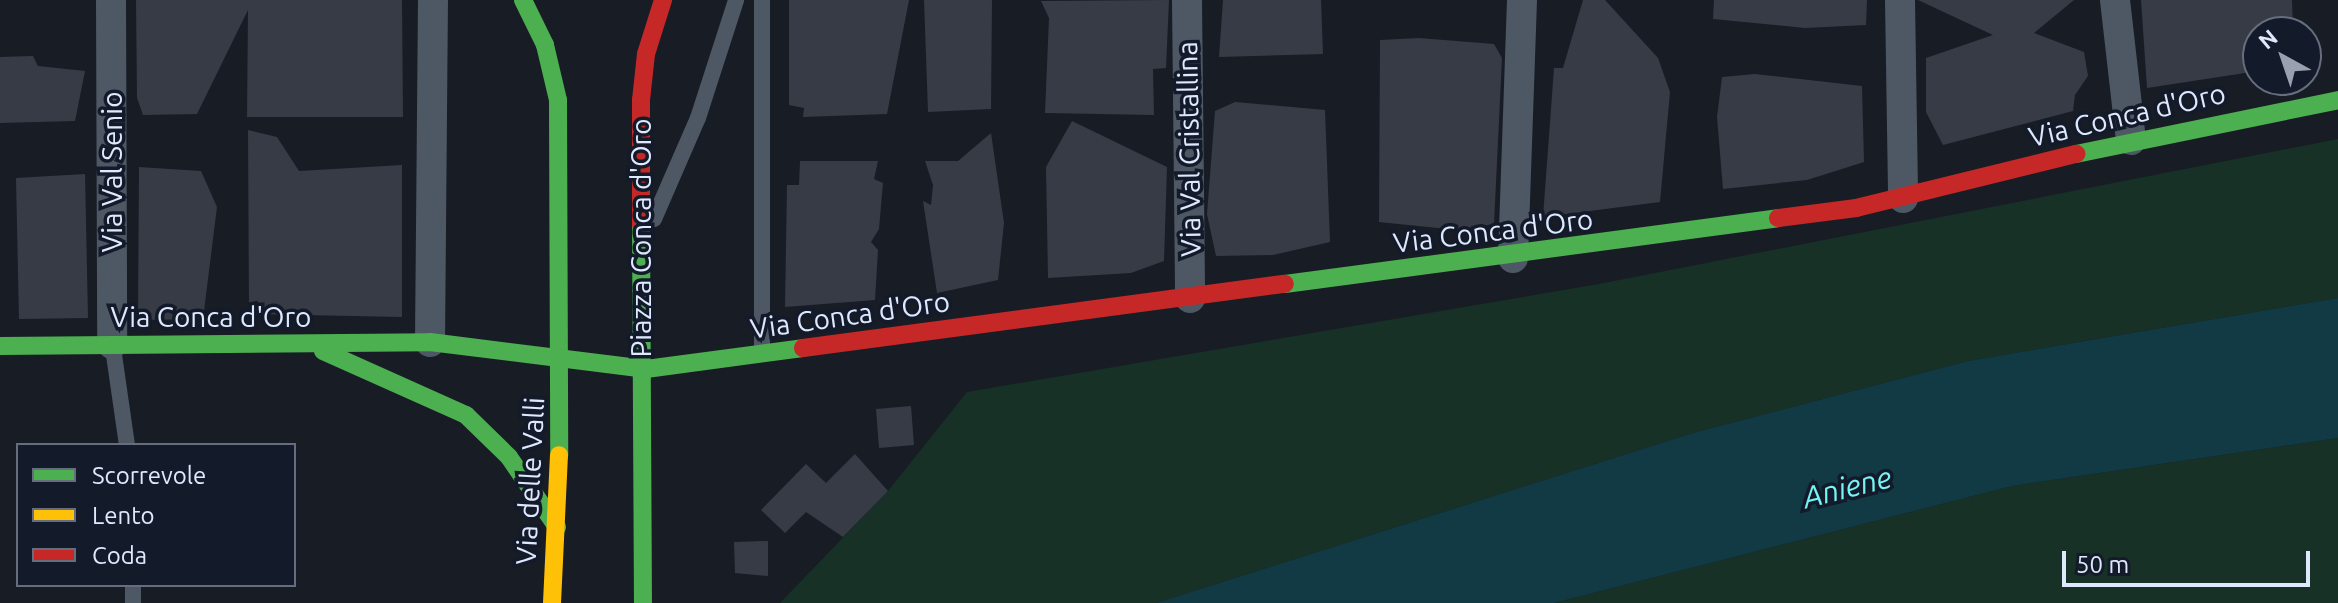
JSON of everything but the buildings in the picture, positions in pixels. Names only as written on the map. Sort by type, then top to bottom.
[{"type":"street","name":"Via Val Senio","points":[[111,0],[112,344]]},
{"type":"street","points":[[430,342],[433,0]]},
{"type":"street","points":[[523,0],[550,61],[558,100],[563,362]]},
{"type":"street","name":"Piazza Conca d'Oro","points":[[563,362],[646,369],[641,84],[663,0]]},
{"type":"street","name":"Via Val Cristallina","points":[[1187,0],[1190,298]]},
{"type":"street","points":[[1513,258],[1522,0]]},
{"type":"street","points":[[1900,0],[1903,198]]},
{"type":"street","points":[[2115,0],[2131,140]]},
{"type":"street","name":"Via Conca d'Oro","points":[[646,369],[1513,258],[1903,198],[2131,140],[2338,100]]},
{"type":"street","name":"Via Conca d'Oro","points":[[0,346],[312,347],[430,342],[563,362]]},
{"type":"street","points":[[312,347],[431,394],[466,415],[509,457],[557,527]]},
{"type":"street","name":"Via delle Valli","points":[[552,603],[563,362]]},
{"type":"street","points":[[643,603],[646,369]]},
{"type":"lane","points":[[644,242],[698,118],[736,0]]},
{"type":"lane","points":[[762,0],[762,355]]},
{"type":"lane","points":[[112,344],[127,443]]},
{"type":"green space","points":[[2338,139],[2338,298],[1968,361],[1693,433],[1156,603],[780,603],[888,491],[967,392],[1599,284]]},
{"type":"green space","points":[[2338,438],[2338,603],[1554,603],[2012,486]]},
{"type":"water","name":"Aniene","points":[[2338,298],[2338,438],[2012,486],[1554,603],[1156,603],[1693,433],[1968,361]]},
{"type":"traffic: fast","points":[[523,0],[545,45],[558,100],[559,455]]},
{"type":"traffic: fast","points":[[2076,154],[2338,100]]},
{"type":"traffic: fast","points":[[1285,284],[1778,218]]},
{"type":"traffic: fast","points":[[641,225],[643,603]]},
{"type":"traffic: fast","points":[[0,346],[430,342],[646,369],[803,348]]},
{"type":"traffic: fast","points":[[323,351],[466,415],[509,457],[557,527]]},
{"type":"traffic: slow","points":[[552,603],[559,455]]},
{"type":"traffic: jam","points":[[641,225],[641,100],[646,54],[663,0]]},
{"type":"traffic: jam","points":[[1778,218],[1856,208],[2076,154]]},
{"type":"traffic: jam","points":[[803,348],[1285,284]]}]
